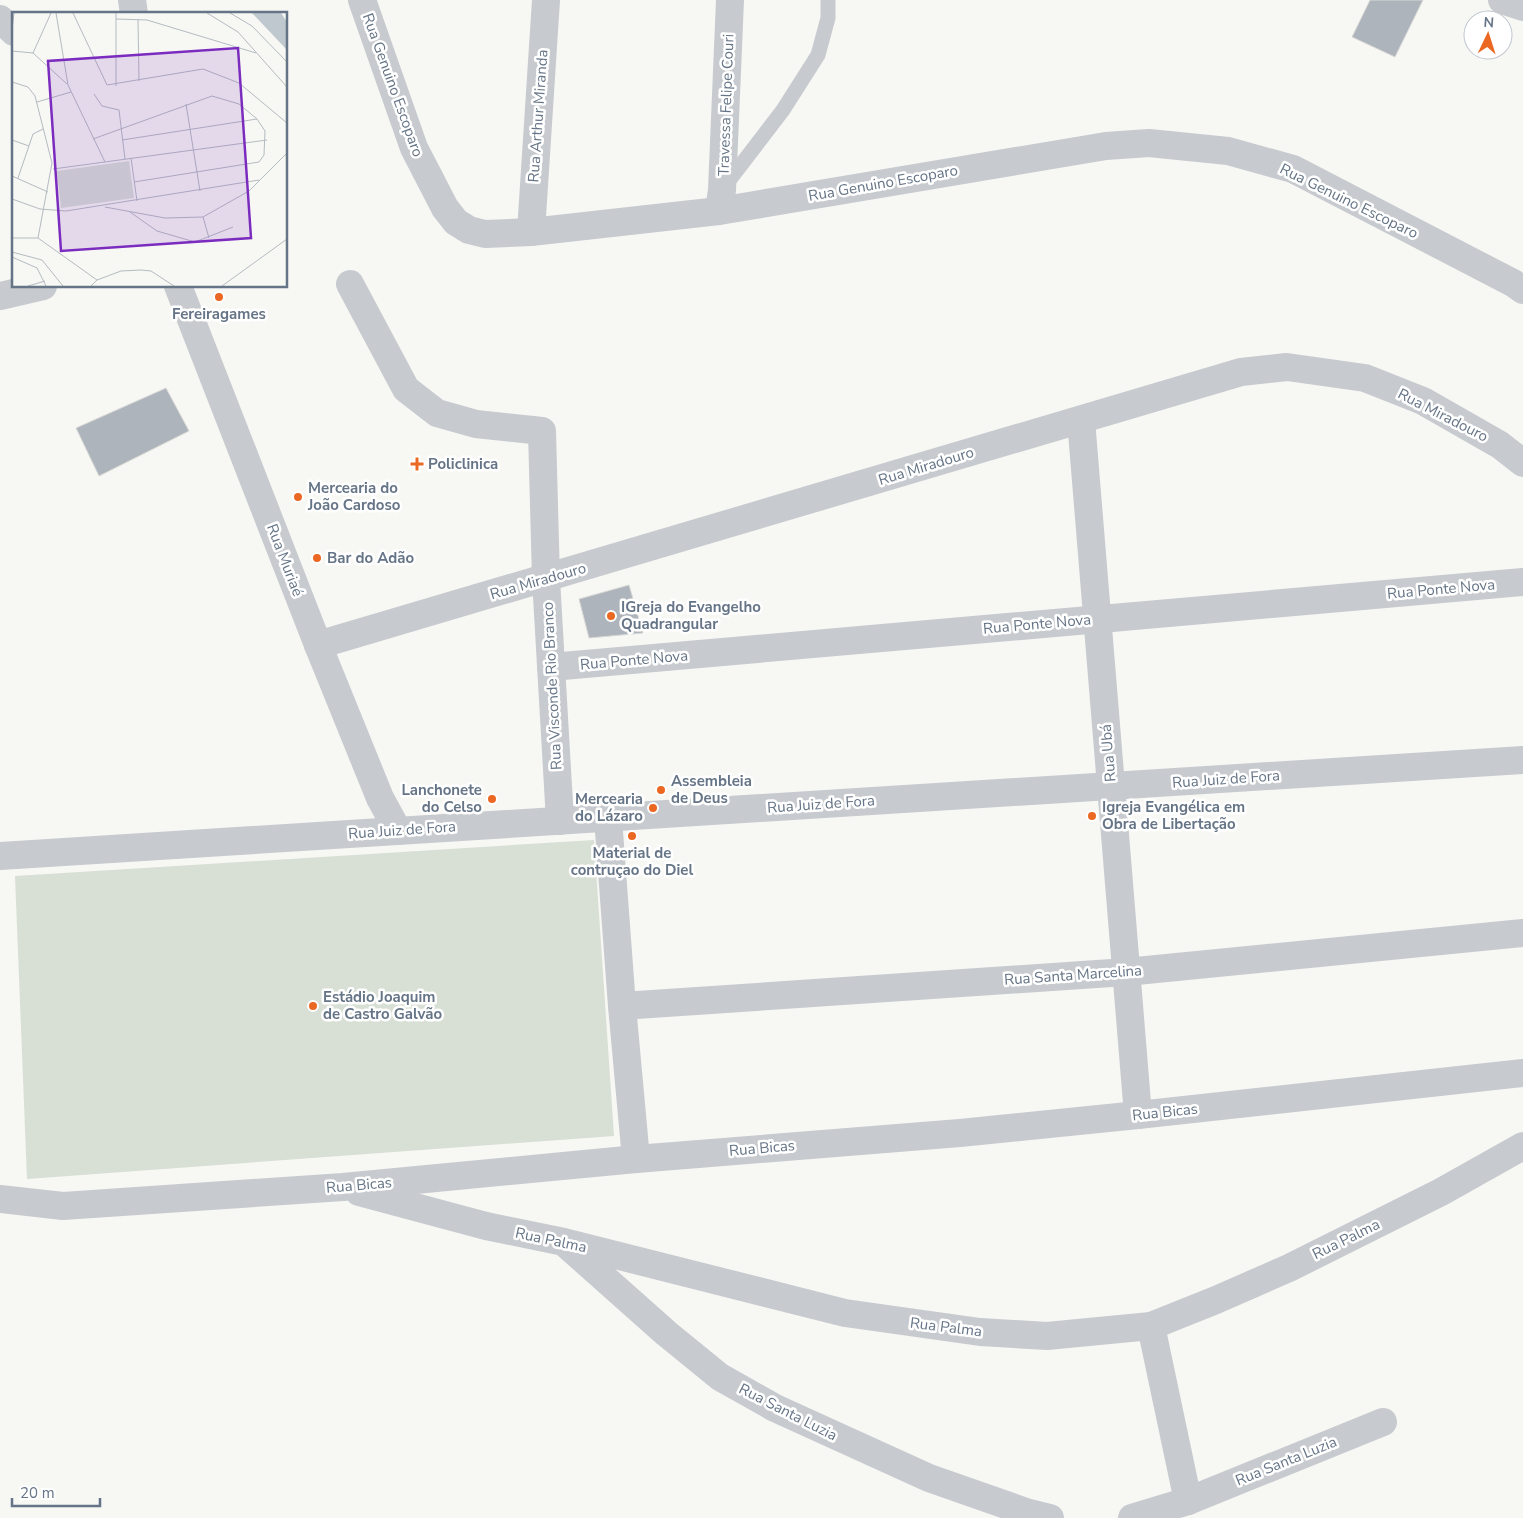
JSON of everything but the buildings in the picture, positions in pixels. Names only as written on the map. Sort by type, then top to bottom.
[{"type":"street","name":"Rua Genuino Escoparo","points":[[362,0],[414,148],[445,208],[456,222],[469,230],[485,234],[531,232],[721,200],[1106,146],[1149,143],[1228,151],[1293,170],[1513,283],[1523,290]]},
{"type":"street","name":"Rua Arthur Miranda","points":[[531,232],[546,0]]},
{"type":"street","name":"Travessa Felipe Couri","points":[[721,200],[730,0]]},
{"type":"street","points":[[1502,0],[1523,7]]},
{"type":"street","points":[[0,19],[12,30]]},
{"type":"street","name":"Rua Visconde Rio Branco","points":[[350,284],[406,390],[437,413],[476,424],[542,431],[546,579],[560,821]]},
{"type":"street","points":[[0,296],[34,288]]},
{"type":"street","name":"Rua Muriaé","points":[[179,288],[318,645],[380,798],[398,831]]},
{"type":"street","name":"Rua Miradouro","points":[[318,645],[1242,372],[1288,367],[1365,378],[1423,401],[1500,445],[1523,463]]},
{"type":"street","name":"Rua Ubá","points":[[1081,420],[1138,1115]]},
{"type":"street","name":"Rua Ponte Nova","points":[[551,667],[1523,582]]},
{"type":"street","name":"Rua Juiz de Fora","points":[[0,856],[1523,760]]},
{"type":"street","points":[[608,818],[636,1158]]},
{"type":"street","name":"Rua Santa Marcelina","points":[[622,1006],[1126,972],[1523,934]]},
{"type":"street","name":"Rua Bicas","points":[[0,1199],[63,1206],[343,1187],[636,1158],[950,1133],[1138,1115],[1523,1073]]},
{"type":"street","name":"Rua Palma","points":[[343,1187],[486,1226],[564,1242],[845,1314],[980,1332],[1047,1336],[1151,1326],[1289,1268],[1441,1192],[1523,1146]]},
{"type":"street","name":"Rua Santa Luzia","points":[[564,1242],[666,1333],[720,1377],[767,1404],[929,1478],[1026,1512],[1050,1518]]},
{"type":"street","points":[[1151,1326],[1188,1501]]},
{"type":"street","name":"Rua Santa Luzia","points":[[1132,1518],[1188,1501],[1383,1422]]},
{"type":"lane","points":[[721,200],[818,55],[828,18],[828,0]]},
{"type":"shaded area","name":"Estádio Joaquim de Castro Galvão","points":[[594,840],[614,1136],[27,1179],[15,876]]},
{"type":"place","name":"Fereiragames","points":[[219,297]]},
{"type":"place","name":"Policlinica","points":[[417,464]]},
{"type":"place","name":"Mercearia do João Cardoso","points":[[298,497]]},
{"type":"place","name":"Bar do Adão","points":[[317,558]]},
{"type":"place","name":"IGreja do Evangelho Quadrangular","points":[[611,616]]},
{"type":"place","name":"Assembleia de Deus","points":[[661,790]]},
{"type":"place","name":"Lanchonete do Celso","points":[[492,799]]},
{"type":"place","name":"Mercearia do Lázaro","points":[[653,808]]},
{"type":"place","name":"Igreja Evangélica em Obra de Libertação","points":[[1092,816]]},
{"type":"place","name":"Material de contruçao do Diel","points":[[632,836]]},
{"type":"place","name":"Estádio Joaquim de Castro Galvão","points":[[313,1006]]}]
